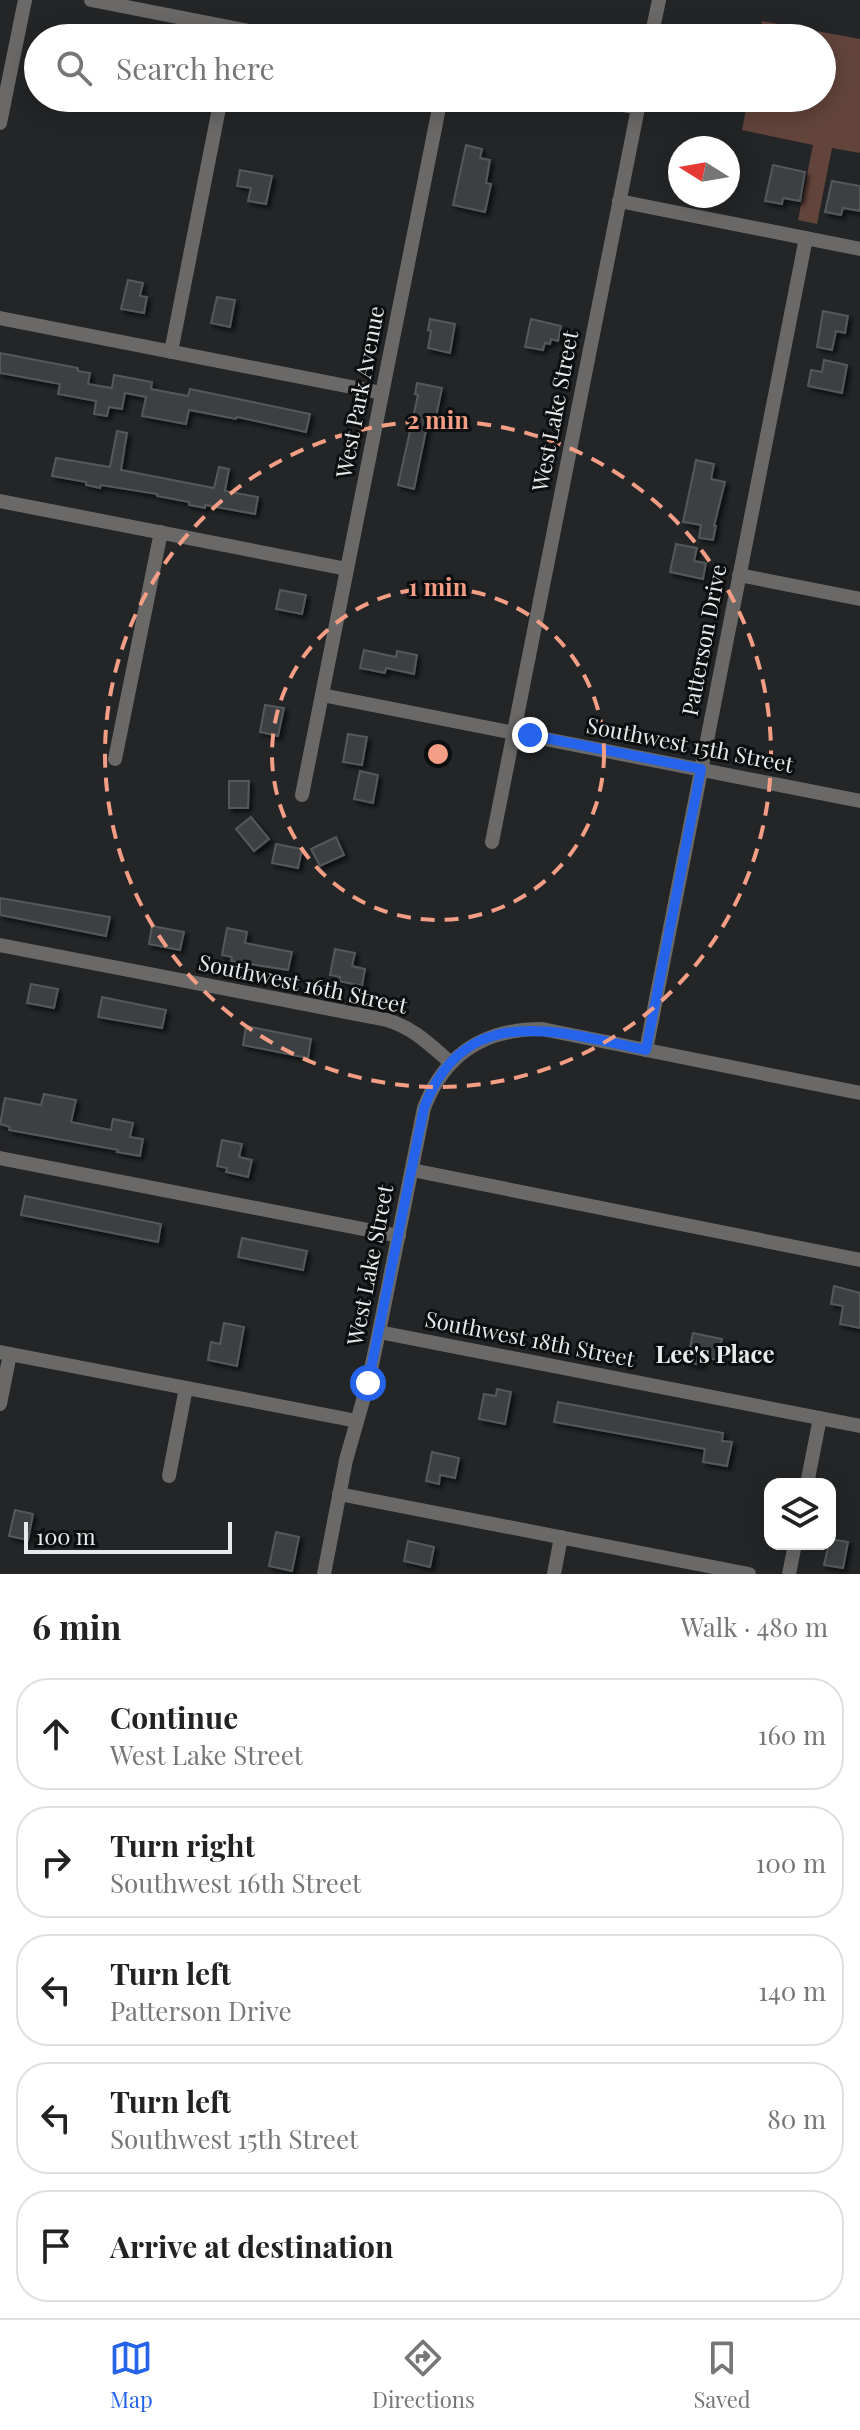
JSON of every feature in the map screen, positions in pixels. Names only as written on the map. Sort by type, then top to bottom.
[{"type":"street","points":[[0,123],[25,0]]},
{"type":"street","points":[[91,0],[134,4],[203,24]]},
{"type":"street","points":[[654,24],[659,0]]},
{"type":"street","points":[[171,352],[218,112]]},
{"type":"street","name":"West Park Avenue","points":[[302,795],[438,112]]},
{"type":"street","name":"West Lake Street","points":[[492,842],[637,112]]},
{"type":"street","points":[[619,201],[860,249]]},
{"type":"street","name":"Patterson Drive","points":[[646,1050],[806,238]]},
{"type":"street","points":[[0,318],[382,393]]},
{"type":"street","points":[[0,501],[347,569]]},
{"type":"street","points":[[115,759],[161,532]]},
{"type":"street","points":[[739,575],[860,599]]},
{"type":"street","name":"Southwest 15th Street","points":[[322,695],[860,801]]},
{"type":"street","name":"Southwest 16th Street","points":[[0,945],[387,1020],[420,1035],[451,1063]]},
{"type":"street","points":[[451,1063],[486,1038],[523,1029],[556,1031],[860,1093]]},
{"type":"street","name":"West Lake Street","points":[[324,1574],[339,1494],[379,1332],[424,1108],[438,1079],[451,1063]]},
{"type":"street","points":[[0,1158],[399,1236]]},
{"type":"street","points":[[412,1170],[860,1260]]},
{"type":"street","name":"Southwest 18th Street","points":[[379,1332],[860,1426]]},
{"type":"street","points":[[0,1404],[5,1353],[357,1421]]},
{"type":"street","points":[[169,1476],[186,1388]]},
{"type":"street","points":[[808,1478],[820,1418]]},
{"type":"street","points":[[339,1494],[749,1574]]},
{"type":"street","points":[[554,1574],[561,1537]]},
{"type":"street","points":[[789,1574],[794,1550]]},
{"type":"shaded area","points":[[836,35],[860,39],[860,153],[832,148],[817,224],[798,220],[813,145],[742,130],[745,112],[836,112]]},
{"type":"building","points":[[466,145],[482,149],[480,158],[490,160],[486,183],[491,184],[485,212],[453,205]]},
{"type":"building","points":[[773,165],[805,172],[800,201],[783,198],[782,204],[765,201]]},
{"type":"building","points":[[240,170],[272,176],[266,204],[248,201],[251,188],[237,186]]},
{"type":"building","points":[[832,181],[860,186],[860,211],[843,208],[841,215],[825,212]]},
{"type":"building","points":[[128,280],[143,283],[140,296],[147,297],[144,313],[121,309]]},
{"type":"building","points":[[217,297],[235,300],[230,327],[211,323]]},
{"type":"building","points":[[823,311],[848,316],[845,333],[836,331],[832,350],[817,347]]},
{"type":"building","points":[[430,319],[455,324],[450,353],[428,348]]},
{"type":"building","points":[[531,319],[561,326],[558,341],[551,339],[550,344],[545,343],[543,350],[525,347]]},
{"type":"building","points":[[0,353],[78,368],[78,371],[90,373],[88,384],[112,388],[114,375],[152,382],[151,389],[188,396],[190,389],[310,414],[306,432],[189,410],[186,424],[142,416],[146,397],[125,393],[122,409],[109,407],[107,416],[94,414],[96,401],[58,394],[60,384],[0,373]]},
{"type":"building","points":[[824,360],[847,365],[842,393],[808,386],[811,370],[822,372]]},
{"type":"building","points":[[417,383],[442,388],[436,417],[429,416],[414,489],[398,485],[418,395],[415,394]]},
{"type":"building","points":[[117,431],[127,433],[121,470],[214,488],[219,467],[229,469],[225,491],[258,497],[255,514],[205,505],[205,508],[157,494],[101,485],[100,488],[86,485],[86,482],[52,476],[56,458],[110,467]]},
{"type":"building","points":[[696,460],[714,464],[711,479],[725,482],[713,540],[699,538],[701,525],[683,522]]},
{"type":"building","points":[[676,544],[697,548],[694,561],[706,563],[703,579],[670,572]]},
{"type":"building","points":[[280,590],[306,595],[302,614],[276,609]]},
{"type":"building","points":[[364,650],[396,657],[397,651],[417,655],[414,674],[386,668],[385,673],[360,668]]},
{"type":"building","points":[[265,705],[284,708],[278,736],[260,732]]},
{"type":"building","points":[[348,734],[367,737],[362,765],[343,762]]},
{"type":"building","points":[[360,771],[378,775],[373,803],[354,799]]},
{"type":"building","points":[[229,781],[249,781],[248,808],[229,808]]},
{"type":"building","points":[[251,817],[269,839],[254,851],[236,829]]},
{"type":"building","points":[[336,837],[344,855],[320,866],[311,849]]},
{"type":"building","points":[[276,844],[302,849],[298,868],[272,863]]},
{"type":"building","points":[[0,898],[110,917],[106,936],[0,915]]},
{"type":"building","points":[[152,926],[184,932],[180,950],[149,944]]},
{"type":"building","points":[[227,928],[247,932],[245,943],[292,952],[288,970],[231,961],[232,957],[222,955]]},
{"type":"building","points":[[335,949],[355,953],[352,966],[365,969],[362,986],[339,981],[340,977],[330,975]]},
{"type":"building","points":[[31,984],[58,989],[54,1008],[27,1003]]},
{"type":"building","points":[[102,997],[166,1010],[162,1028],[98,1017]]},
{"type":"building","points":[[246,1026],[311,1039],[308,1058],[243,1045]]},
{"type":"building","points":[[44,1094],[76,1100],[71,1122],[111,1130],[113,1119],[133,1123],[130,1137],[143,1139],[140,1156],[9,1130],[10,1127],[0,1124],[5,1098],[41,1105]]},
{"type":"building","points":[[222,1140],[242,1144],[239,1157],[252,1160],[248,1177],[226,1172],[227,1168],[217,1166]]},
{"type":"building","points":[[25,1196],[161,1224],[158,1242],[21,1215]]},
{"type":"building","points":[[242,1238],[307,1251],[303,1270],[238,1257]]},
{"type":"building","points":[[834,1286],[860,1293],[860,1328],[840,1324],[843,1306],[831,1304]]},
{"type":"building","points":[[224,1323],[244,1327],[237,1366],[208,1360],[211,1342],[220,1344]]},
{"type":"building","points":[[693,1333],[722,1339],[717,1360],[703,1357],[701,1365],[687,1362]]},
{"type":"building","points":[[497,1389],[511,1392],[505,1424],[479,1419],[484,1394],[496,1396]]},
{"type":"building","points":[[558,1402],[723,1433],[722,1441],[732,1442],[727,1466],[703,1462],[705,1449],[554,1422]]},
{"type":"building","points":[[432,1452],[459,1458],[455,1478],[440,1475],[439,1484],[426,1481]]},
{"type":"building","points":[[15,1510],[33,1514],[28,1540],[9,1536]]},
{"type":"building","points":[[276,1532],[299,1537],[292,1571],[269,1566]]},
{"type":"building","points":[[836,1540],[848,1542],[843,1568],[824,1565],[827,1550],[836,1550]]},
{"type":"building","points":[[408,1541],[434,1547],[430,1567],[404,1561]]},
{"type":"district","name":"Lee's Place","points":[[715,1355]]},
{"type":"route","points":[[368,1383],[424,1108],[438,1079],[454,1058],[486,1038],[523,1029],[556,1031],[646,1050],[701,769],[530,735]]}]
